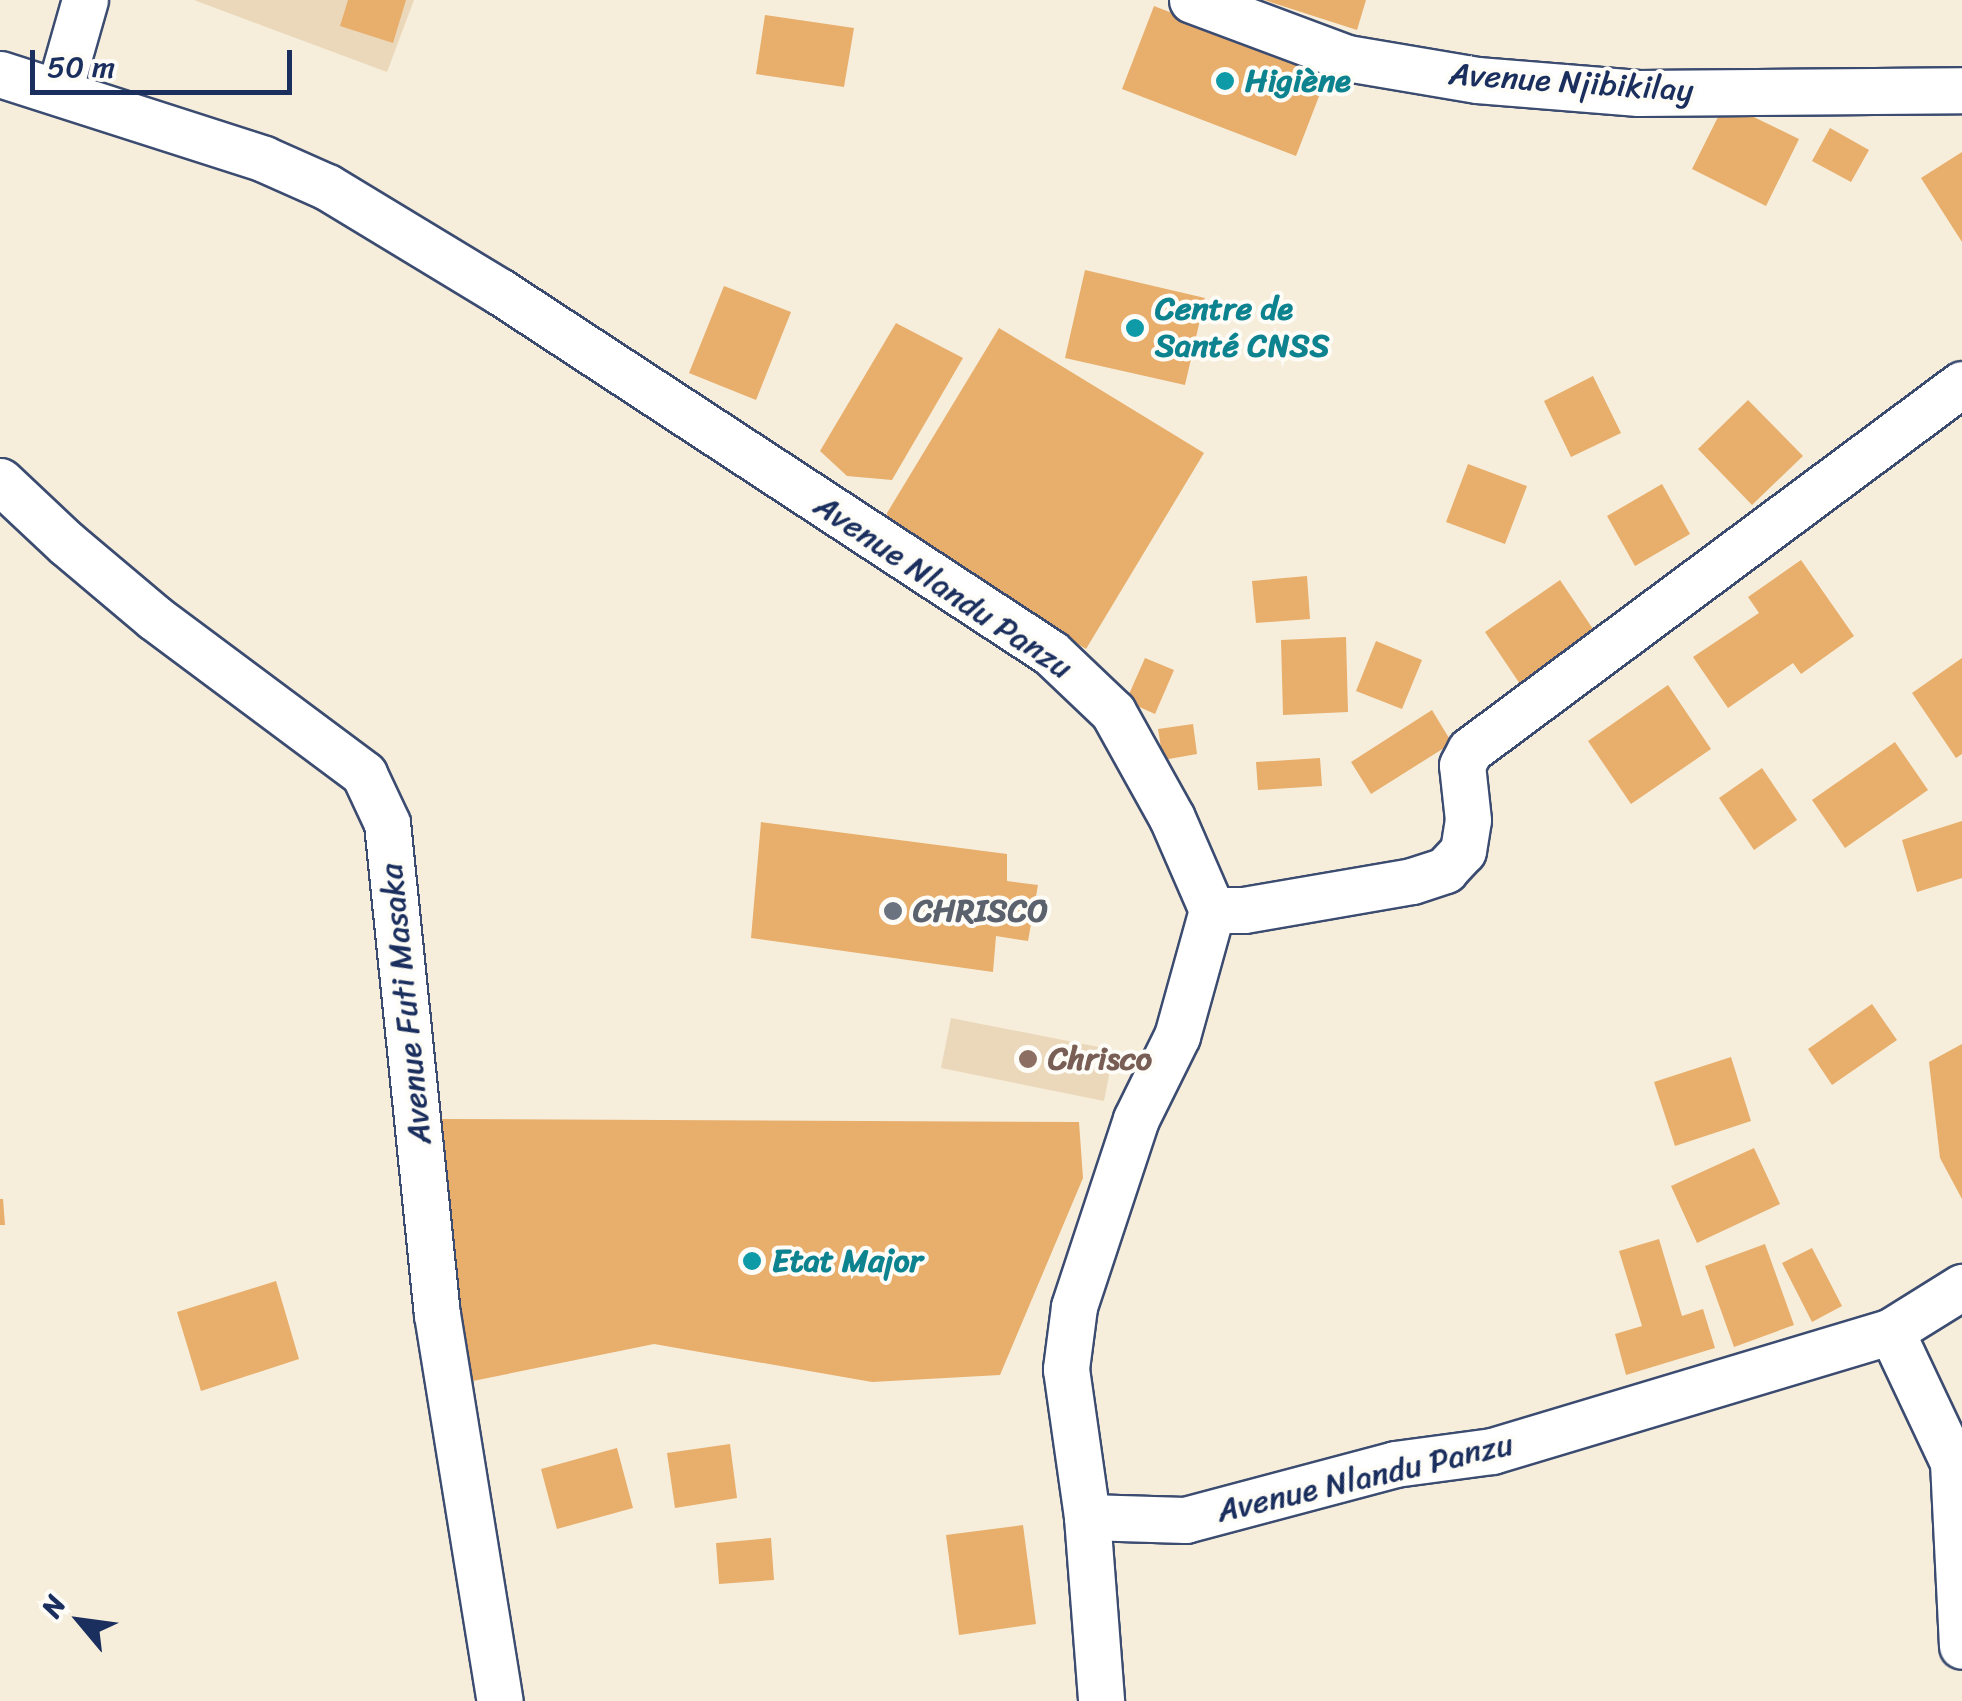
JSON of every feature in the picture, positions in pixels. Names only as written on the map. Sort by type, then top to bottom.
[{"type":"street","points":[[59,91],[85,0]]},
{"type":"street","name":"Avenue Njibikilay","points":[[1192,0],[1346,58],[1476,80],[1638,93],[1962,90]]},
{"type":"street","name":"Avenue Nlandu Panzu","points":[[0,74],[264,159],[326,186],[499,291],[1051,654],[1113,712],[1172,818],[1212,910]]},
{"type":"street","points":[[1101,1701],[1087,1517],[1066,1368],[1074,1307],[1136,1119],[1177,1036],[1212,910],[1244,910],[1412,881],[1445,870],[1464,850],[1468,820],[1462,765],[1470,750],[1962,384]]},
{"type":"street","name":"Avenue Futi Masaka","points":[[0,481],[66,544],[155,618],[364,774],[387,824],[438,1314],[500,1701]]},
{"type":"street","name":"Avenue Nlandu Panzu","points":[[1087,1517],[1186,1520],[1394,1464],[1492,1450],[1890,1331],[1962,1287]]},
{"type":"street","points":[[1890,1331],[1953,1462],[1962,1646]]},
{"type":"shaded area","points":[[194,0],[414,0],[387,72]]},
{"type":"shaded area","name":"Chrisco","points":[[951,1018],[1114,1050],[1104,1101],[941,1068]]},
{"type":"building","points":[[348,0],[406,0],[393,43],[340,26]]},
{"type":"building","points":[[1264,0],[1366,0],[1357,30]]},
{"type":"building","name":"Higiène","points":[[1154,6],[1328,73],[1296,156],[1122,89]]},
{"type":"building","points":[[765,15],[854,28],[844,87],[756,74]]},
{"type":"building","points":[[1725,103],[1799,139],[1766,206],[1692,169]]},
{"type":"building","points":[[1830,128],[1869,150],[1851,182],[1812,161]]},
{"type":"building","points":[[1962,152],[1962,242],[1921,178]]},
{"type":"building","name":"Centre de Santé CNSS","points":[[1085,270],[1205,298],[1185,385],[1065,358]]},
{"type":"building","points":[[724,286],[791,312],[756,400],[689,373]]},
{"type":"building","points":[[896,323],[963,358],[892,480],[847,476],[820,451]]},
{"type":"building","points":[[999,328],[1204,453],[1086,649],[888,529],[887,513]]},
{"type":"building","points":[[1593,376],[1621,433],[1571,457],[1544,401]]},
{"type":"building","points":[[1748,400],[1803,456],[1752,505],[1698,449]]},
{"type":"building","points":[[1468,464],[1527,486],[1505,544],[1446,522]]},
{"type":"building","points":[[1662,484],[1690,534],[1635,566],[1607,516]]},
{"type":"building","points":[[1801,560],[1854,636],[1801,674],[1793,663],[1728,708],[1693,657],[1759,613],[1748,597]]},
{"type":"building","points":[[1307,576],[1310,619],[1256,623],[1252,581]]},
{"type":"building","points":[[1560,580],[1595,632],[1520,684],[1485,632]]},
{"type":"building","points":[[1346,637],[1348,712],[1283,715],[1281,640]]},
{"type":"building","points":[[1376,641],[1422,660],[1402,709],[1356,691]]},
{"type":"building","points":[[1145,658],[1174,670],[1155,714],[1126,701]]},
{"type":"building","points":[[1962,658],[1962,754],[1956,758],[1912,693]]},
{"type":"building","points":[[1668,685],[1711,749],[1631,804],[1588,741]]},
{"type":"building","points":[[1432,710],[1452,743],[1371,794],[1351,762]]},
{"type":"building","points":[[1193,724],[1197,754],[1163,760],[1158,729]]},
{"type":"building","points":[[1895,742],[1928,790],[1845,848],[1812,800]]},
{"type":"building","points":[[1320,758],[1322,786],[1258,790],[1256,762]]},
{"type":"building","points":[[1762,768],[1797,820],[1754,850],[1719,798]]},
{"type":"building","points":[[1962,821],[1962,878],[1917,892],[1902,840]]},
{"type":"building","name":"CHRISCO","points":[[761,822],[1007,854],[1007,881],[1038,885],[1028,941],[996,936],[993,972],[751,938]]},
{"type":"building","points":[[1872,1004],[1897,1040],[1832,1085],[1808,1049]]},
{"type":"building","points":[[1962,1044],[1962,1199],[1940,1158],[1929,1062]]},
{"type":"building","points":[[1731,1057],[1751,1121],[1675,1146],[1654,1082]]},
{"type":"building","name":"Etat Major","points":[[440,1119],[1079,1122],[1083,1178],[1000,1375],[872,1382],[654,1344],[468,1382]]},
{"type":"building","points":[[1754,1148],[1780,1204],[1697,1243],[1671,1186]]},
{"type":"building","points":[[3,1199],[5,1225],[0,1225]]},
{"type":"building","points":[[1659,1239],[1682,1316],[1703,1309],[1715,1348],[1626,1375],[1615,1334],[1642,1326],[1619,1251]]},
{"type":"building","points":[[1765,1244],[1794,1325],[1734,1347],[1705,1266]]},
{"type":"building","points":[[1812,1248],[1842,1306],[1812,1322],[1782,1263]]},
{"type":"building","points":[[276,1281],[299,1359],[201,1391],[177,1312]]},
{"type":"building","points":[[730,1444],[737,1498],[675,1508],[667,1453]]},
{"type":"building","points":[[617,1448],[633,1508],[557,1529],[541,1469]]},
{"type":"building","points":[[1023,1525],[1036,1624],[959,1635],[946,1535]]},
{"type":"building","points":[[771,1538],[774,1580],[719,1584],[716,1543]]},
{"type":"place","name":"Higiène","points":[[1225,81]]},
{"type":"place","name":"Centre de Santé CNSS","points":[[1135,328]]},
{"type":"place","name":"CHRISCO","points":[[893,911]]},
{"type":"place","name":"Chrisco","points":[[1028,1059]]},
{"type":"place","name":"Etat Major","points":[[752,1261]]}]
